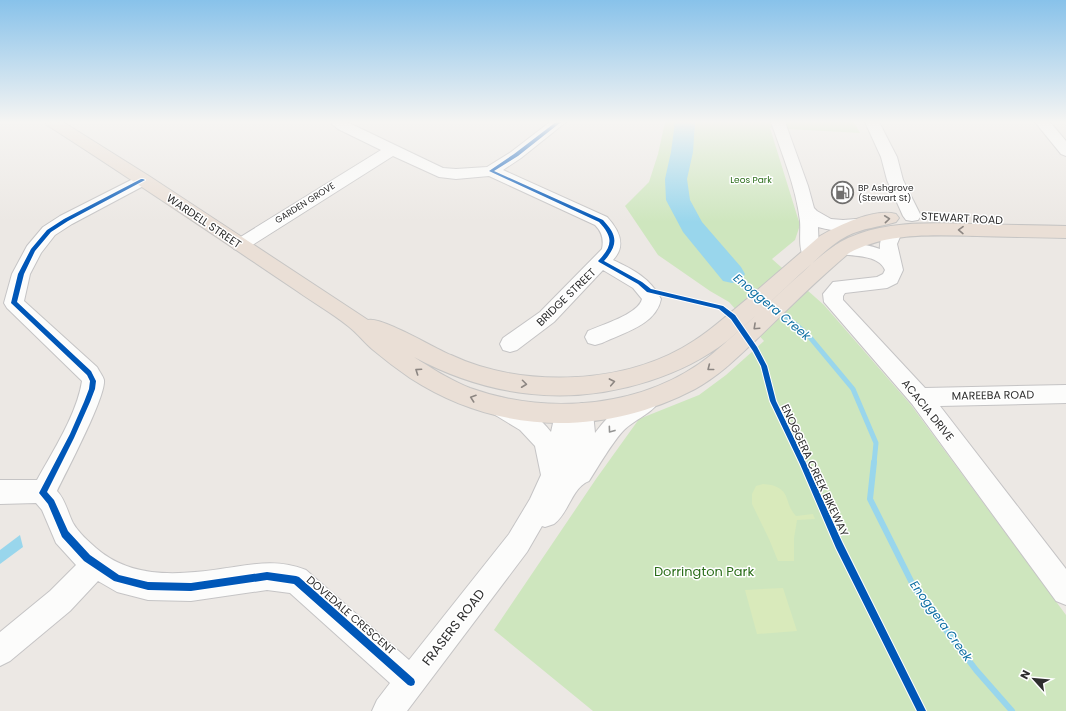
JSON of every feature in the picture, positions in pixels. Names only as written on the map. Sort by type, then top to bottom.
[{"type":"highway","name":"WARDELL STREET","points":[[104,155],[356,321],[376,341],[425,376],[464,395],[500,406],[531,411],[574,413]]},
{"type":"highway","name":"STEWART ROAD","points":[[574,413],[619,408],[652,398],[680,387],[701,375],[734,335],[799,276],[842,249],[869,237],[893,232],[922,220],[950,215],[987,218],[1066,232],[922,220],[874,220],[856,225],[834,235],[810,253],[799,276]]},
{"type":"highway","name":"WARDELL STREET","points":[[356,321],[386,332],[459,369],[484,377],[531,385],[573,386]]},
{"type":"highway","name":"STEWART ROAD","points":[[573,386],[616,382],[671,364],[734,335]]},
{"type":"highway","points":[[573,386],[574,413]]},
{"type":"street","name":"GARDEN GROVE","points":[[240,245],[384,155]]},
{"type":"street","points":[[403,155],[439,172],[447,174],[492,171],[516,155]]},
{"type":"street","points":[[789,155],[807,210],[810,234],[810,253]]},
{"type":"street","points":[[888,155],[895,180],[922,220]]},
{"type":"street","name":"BRIDGE STREET","points":[[492,171],[601,221],[609,229],[613,240],[611,252],[602,262],[547,317],[510,344]]},
{"type":"street","points":[[0,492],[32,491],[43,493],[56,470],[90,396],[93,381],[89,373],[14,303],[21,274],[33,250],[49,231],[66,220],[143,180]]},
{"type":"street","points":[[807,210],[812,216],[823,222],[846,226],[856,225]]},
{"type":"street","points":[[893,232],[888,244],[893,265]]},
{"type":"street","points":[[842,249],[857,249],[873,252],[893,265]]},
{"type":"street","name":"BRIDGE STREET","points":[[595,337],[642,316],[651,304],[650,294],[644,286],[602,262]]},
{"type":"street","name":"ACACIA DRIVE","points":[[893,265],[893,274],[888,279],[876,283],[843,286],[834,292],[833,300],[920,397],[1066,591]]},
{"type":"street","name":"MAREEBA ROAD","points":[[920,397],[1066,394]]},
{"type":"street","points":[[568,487],[587,464],[615,424],[631,411],[652,398]]},
{"type":"street","name":"FRASERS ROAD","points":[[500,406],[532,426],[548,447],[551,458],[551,471],[543,501]]},
{"type":"street","name":"FRASERS ROAD","points":[[388,711],[518,543],[568,487],[576,471],[582,453],[584,428],[574,413]]},
{"type":"street","name":"FRASERS ROAD","points":[[518,543],[543,501],[574,413]]},
{"type":"street","name":"DOVEDALE CRESCENT","points":[[43,493],[51,502],[64,534],[87,558],[116,578],[148,586],[191,587],[267,576],[296,580],[411,682]]},
{"type":"street","points":[[0,651],[60,601],[96,564]]},
{"type":"green space","points":[[658,155],[778,155],[800,225],[795,240],[772,259],[824,305],[911,405],[1066,615],[1066,711],[593,711],[494,630],[596,479],[639,419],[699,395],[726,375],[764,341],[729,302],[710,291],[658,255],[625,206],[649,182]]},
{"type":"green space","points":[[763,484],[772,485],[779,488],[786,496],[792,511],[796,516],[813,514],[815,519],[797,520],[794,538],[794,561],[778,561],[752,504],[752,494],[756,486]]},
{"type":"green space","points":[[783,588],[797,631],[757,634],[745,590]]},
{"type":"water","points":[[20,535],[23,547],[0,564],[0,550]]},
{"type":"waterway","name":"Enoggera Creek","points":[[681,155],[676,179],[678,200],[692,226],[732,274]]},
{"type":"waterway","name":"Enoggera Creek","points":[[732,274],[759,295]]},
{"type":"waterway","name":"Enoggera Creek","points":[[778,310],[808,335],[853,389],[876,443],[874,463]]},
{"type":"waterway","name":"Enoggera Creek","points":[[874,462],[870,499],[915,589],[976,670],[1012,711]]},
{"type":"cycle path","points":[[491,171],[516,155]]},
{"type":"cycle path","name":"ENOGGERA CREEK BIKEWAY","points":[[491,171],[601,221],[610,232],[613,241],[610,251],[601,261],[640,283],[649,291],[721,307],[733,317],[755,349],[764,366],[773,401],[803,463],[839,545],[922,711]]},
{"type":"cycle path","points":[[143,180],[66,220],[49,231],[33,250],[21,274],[14,303],[89,373],[93,381],[92,389],[80,419],[43,493],[51,502],[65,534],[87,558],[117,578],[148,586],[191,587],[267,576],[296,580],[411,682]]},
{"type":"place","name":"BP Ashgrove (Stewart St)","points":[[843,193]]},
{"type":"park label","name":"Leos Park","points":[[751,180]]},
{"type":"park label","name":"Dorrington Park","points":[[704,571]]}]
